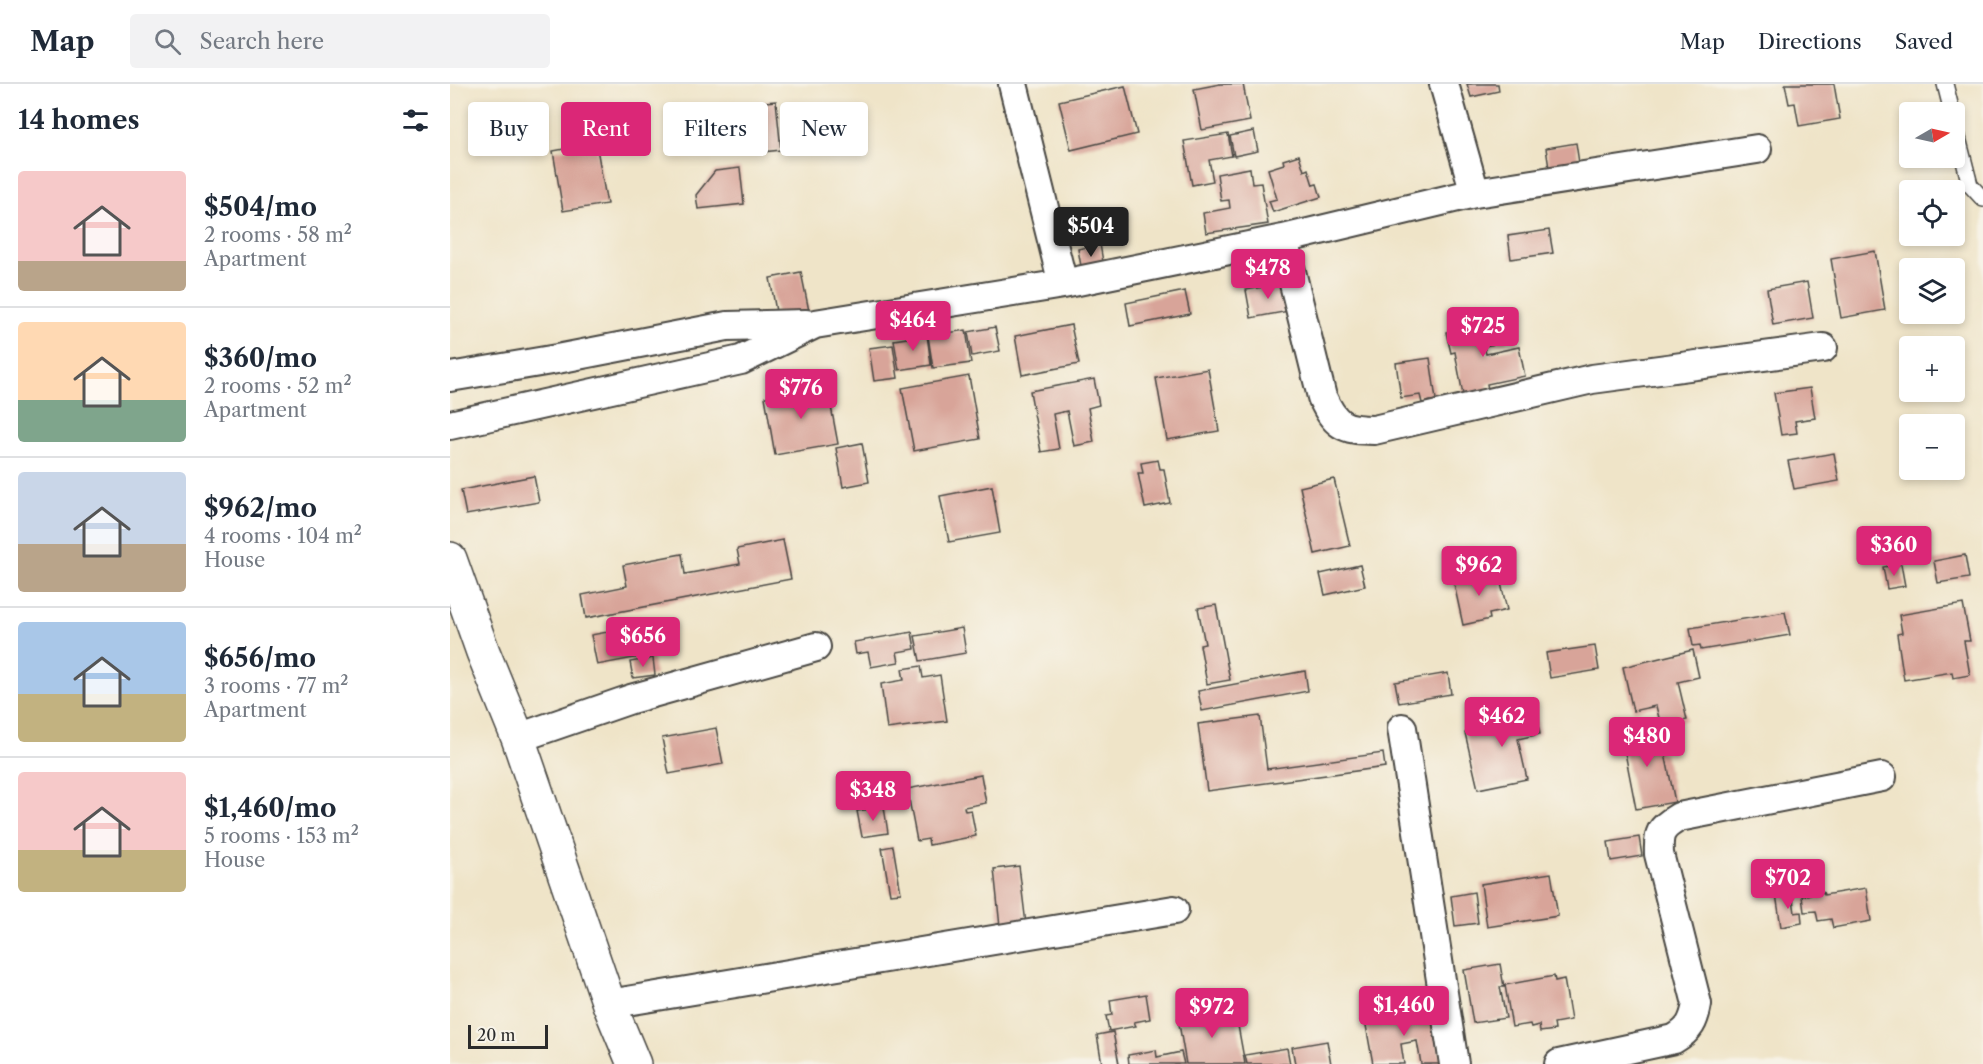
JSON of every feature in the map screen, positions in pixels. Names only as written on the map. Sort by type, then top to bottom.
[{"type":"street","points":[[1013,84],[1063,284]]},
{"type":"street","points":[[1444,84],[1475,194]]},
{"type":"street","points":[[450,377],[727,326],[815,324],[1063,284],[1283,239],[1475,194],[1758,149]]},
{"type":"street","points":[[1283,239],[1322,397],[1331,416],[1340,425],[1355,430],[1374,430],[1592,379],[1823,348]]},
{"type":"street","points":[[450,425],[741,360],[815,324]]},
{"type":"street","points":[[450,559],[554,836],[609,1004],[634,1064]]},
{"type":"street","points":[[518,738],[631,699],[816,647]]},
{"type":"street","points":[[1402,728],[1454,1064]]},
{"type":"street","points":[[1570,1063],[1674,1039],[1685,1033],[1694,1022],[1697,1004],[1659,854],[1658,837],[1666,824],[1679,817],[1882,777]]},
{"type":"street","points":[[609,1004],[1174,910]]},
{"type":"lane","points":[[1945,84],[1950,102]]},
{"type":"lane","points":[[1965,165],[1970,185],[1983,200]]},
{"type":"building","points":[[1220,84],[1243,84],[1250,121],[1202,130],[1194,89]]},
{"type":"building","points":[[1467,84],[1498,84],[1499,91],[1471,97]]},
{"type":"building","points":[[1785,84],[1834,84],[1840,119],[1799,126],[1795,103],[1789,104]]},
{"type":"building","points":[[1125,86],[1137,134],[1071,150],[1059,101]]},
{"type":"building","points":[[776,101],[780,150],[768,151],[768,102],[765,102]]},
{"type":"building","points":[[1254,131],[1258,151],[1234,156],[1230,136]]},
{"type":"building","points":[[1228,134],[1232,156],[1209,160],[1213,181],[1192,185],[1184,141]]},
{"type":"building","points":[[1576,143],[1579,163],[1549,168],[1546,148]]},
{"type":"building","points":[[561,150],[561,156],[598,156],[607,204],[563,211],[553,151]]},
{"type":"building","points":[[1299,155],[1304,171],[1308,169],[1313,185],[1317,184],[1321,197],[1273,212],[1269,201],[1277,199],[1268,169],[1284,164],[1283,160]]},
{"type":"building","points":[[740,168],[744,204],[698,209],[696,195],[715,171]]},
{"type":"building","points":[[1250,168],[1252,184],[1261,183],[1268,224],[1206,233],[1203,213],[1230,208],[1229,200],[1221,201],[1217,174]]},
{"type":"building","points":[[1549,230],[1553,253],[1511,259],[1508,236]]},
{"type":"building","points":[[1100,244],[1104,268],[1082,272],[1078,249]]},
{"type":"building","points":[[1875,251],[1885,310],[1841,318],[1831,259]]},
{"type":"building","points":[[801,272],[809,311],[777,317],[770,278]]},
{"type":"building","points":[[1807,282],[1813,318],[1773,325],[1767,289]]},
{"type":"building","points":[[1284,283],[1289,311],[1251,318],[1246,290]]},
{"type":"building","points":[[1185,291],[1190,314],[1130,326],[1126,303]]},
{"type":"building","points":[[1071,325],[1079,364],[1022,375],[1015,336]]},
{"type":"building","points":[[1480,325],[1482,332],[1504,327],[1507,342],[1484,346],[1486,354],[1519,347],[1525,376],[1487,384],[1488,390],[1463,395],[1455,352],[1451,353],[1446,332]]},
{"type":"building","points":[[995,327],[1000,351],[972,356],[968,332]]},
{"type":"building","points":[[966,330],[971,363],[933,368],[928,336]]},
{"type":"building","points":[[927,335],[931,365],[899,370],[894,340]]},
{"type":"building","points":[[893,345],[898,378],[874,381],[869,348]]},
{"type":"building","points":[[1430,358],[1436,400],[1422,403],[1420,395],[1401,398],[1396,363]]},
{"type":"building","points":[[1208,369],[1219,431],[1167,440],[1156,378]]},
{"type":"building","points":[[969,376],[980,439],[914,451],[902,388]]},
{"type":"building","points":[[1094,379],[1099,405],[1088,408],[1094,442],[1074,446],[1067,411],[1053,414],[1059,449],[1041,452],[1030,391]]},
{"type":"building","points":[[827,385],[838,444],[775,455],[765,397]]},
{"type":"building","points":[[1810,388],[1815,418],[1795,421],[1797,433],[1781,435],[1774,393]]},
{"type":"building","points":[[862,443],[869,482],[843,487],[836,448]]},
{"type":"building","points":[[1834,453],[1839,481],[1794,489],[1788,461]]},
{"type":"building","points":[[1158,460],[1160,469],[1164,469],[1170,503],[1145,508],[1138,473],[1143,473],[1141,463]]},
{"type":"building","points":[[534,476],[539,502],[466,515],[461,490]]},
{"type":"building","points":[[1334,479],[1350,546],[1315,554],[1300,487]]},
{"type":"building","points":[[992,486],[1000,533],[949,542],[940,496]]},
{"type":"building","points":[[783,540],[791,579],[586,618],[582,595],[627,586],[623,565],[682,554],[685,574],[740,564],[737,549]]},
{"type":"building","points":[[1965,555],[1969,578],[1938,583],[1934,561]]},
{"type":"building","points":[[1901,564],[1905,586],[1887,589],[1883,567]]},
{"type":"building","points":[[1360,565],[1365,586],[1325,595],[1320,574]]},
{"type":"building","points":[[1489,571],[1490,575],[1499,574],[1507,610],[1489,614],[1490,619],[1463,625],[1453,579]]},
{"type":"building","points":[[1963,604],[1970,641],[1964,641],[1970,675],[1953,678],[1952,672],[1904,680],[1897,634],[1902,633],[1899,615]]},
{"type":"building","points":[[1216,605],[1230,680],[1207,684],[1200,645],[1205,644],[1198,608]]},
{"type":"building","points":[[1785,612],[1790,635],[1701,650],[1700,645],[1693,646],[1690,628]]},
{"type":"building","points":[[656,623],[661,653],[597,665],[591,635]]},
{"type":"building","points":[[962,628],[966,653],[920,661],[915,636]]},
{"type":"building","points":[[912,632],[915,649],[897,652],[899,662],[871,667],[868,652],[856,654],[854,642]]},
{"type":"building","points":[[1595,646],[1599,670],[1550,678],[1546,653]]},
{"type":"building","points":[[1693,650],[1699,677],[1678,682],[1687,720],[1661,726],[1656,706],[1633,711],[1623,667]]},
{"type":"building","points":[[653,658],[655,675],[633,678],[630,662]]},
{"type":"building","points":[[921,666],[923,678],[940,675],[947,721],[887,729],[881,684],[904,680],[902,669]]},
{"type":"building","points":[[1305,671],[1308,691],[1202,711],[1198,691]]},
{"type":"building","points":[[1448,673],[1451,694],[1399,703],[1395,682]]},
{"type":"building","points":[[1534,706],[1540,734],[1518,739],[1527,779],[1478,789],[1465,733],[1493,727],[1490,716]]},
{"type":"building","points":[[1260,716],[1267,769],[1383,753],[1385,767],[1207,791],[1198,724]]},
{"type":"building","points":[[1655,725],[1661,754],[1665,753],[1675,802],[1636,809],[1621,732]]},
{"type":"building","points":[[716,728],[723,764],[669,774],[662,738]]},
{"type":"building","points":[[981,775],[986,803],[964,807],[965,811],[971,810],[976,836],[929,845],[928,839],[917,841],[907,789]]},
{"type":"building","points":[[884,807],[888,833],[862,837],[857,811]]},
{"type":"building","points":[[1639,837],[1642,856],[1611,861],[1608,842]]},
{"type":"building","points":[[893,846],[901,893],[890,894],[882,848]]},
{"type":"building","points":[[1019,866],[1026,924],[1000,927],[994,869]]},
{"type":"building","points":[[1551,873],[1558,916],[1487,927],[1481,884]]},
{"type":"building","points":[[1866,888],[1871,921],[1833,928],[1831,919],[1818,921],[1816,911],[1804,912],[1802,896]]},
{"type":"building","points":[[1792,891],[1795,913],[1801,912],[1802,923],[1781,927],[1776,894]]},
{"type":"building","points":[[1474,892],[1478,923],[1455,926],[1451,896]]},
{"type":"building","points":[[1500,964],[1504,987],[1500,987],[1506,1018],[1473,1023],[1464,970]]},
{"type":"building","points":[[1554,976],[1555,981],[1564,979],[1571,1020],[1554,1023],[1555,1030],[1540,1032],[1539,1025],[1512,1027],[1505,985]]},
{"type":"building","points":[[1146,994],[1150,1019],[1134,1022],[1136,1026],[1109,1031],[1106,1016],[1112,1015],[1110,1000]]},
{"type":"building","points":[[1432,1007],[1442,1064],[1421,1064],[1417,1041],[1401,1044],[1404,1064],[1373,1064],[1365,1020]]},
{"type":"building","points":[[1235,1009],[1245,1064],[1186,1064],[1178,1018]]},
{"type":"building","points":[[1113,1032],[1119,1064],[1102,1064],[1097,1035]]},
{"type":"building","points":[[1327,1041],[1331,1064],[1295,1064],[1292,1047]]},
{"type":"building","points":[[1287,1048],[1290,1064],[1247,1064],[1245,1055]]},
{"type":"building","points":[[1156,1050],[1157,1057],[1181,1052],[1184,1064],[1129,1064],[1128,1055]]}]
